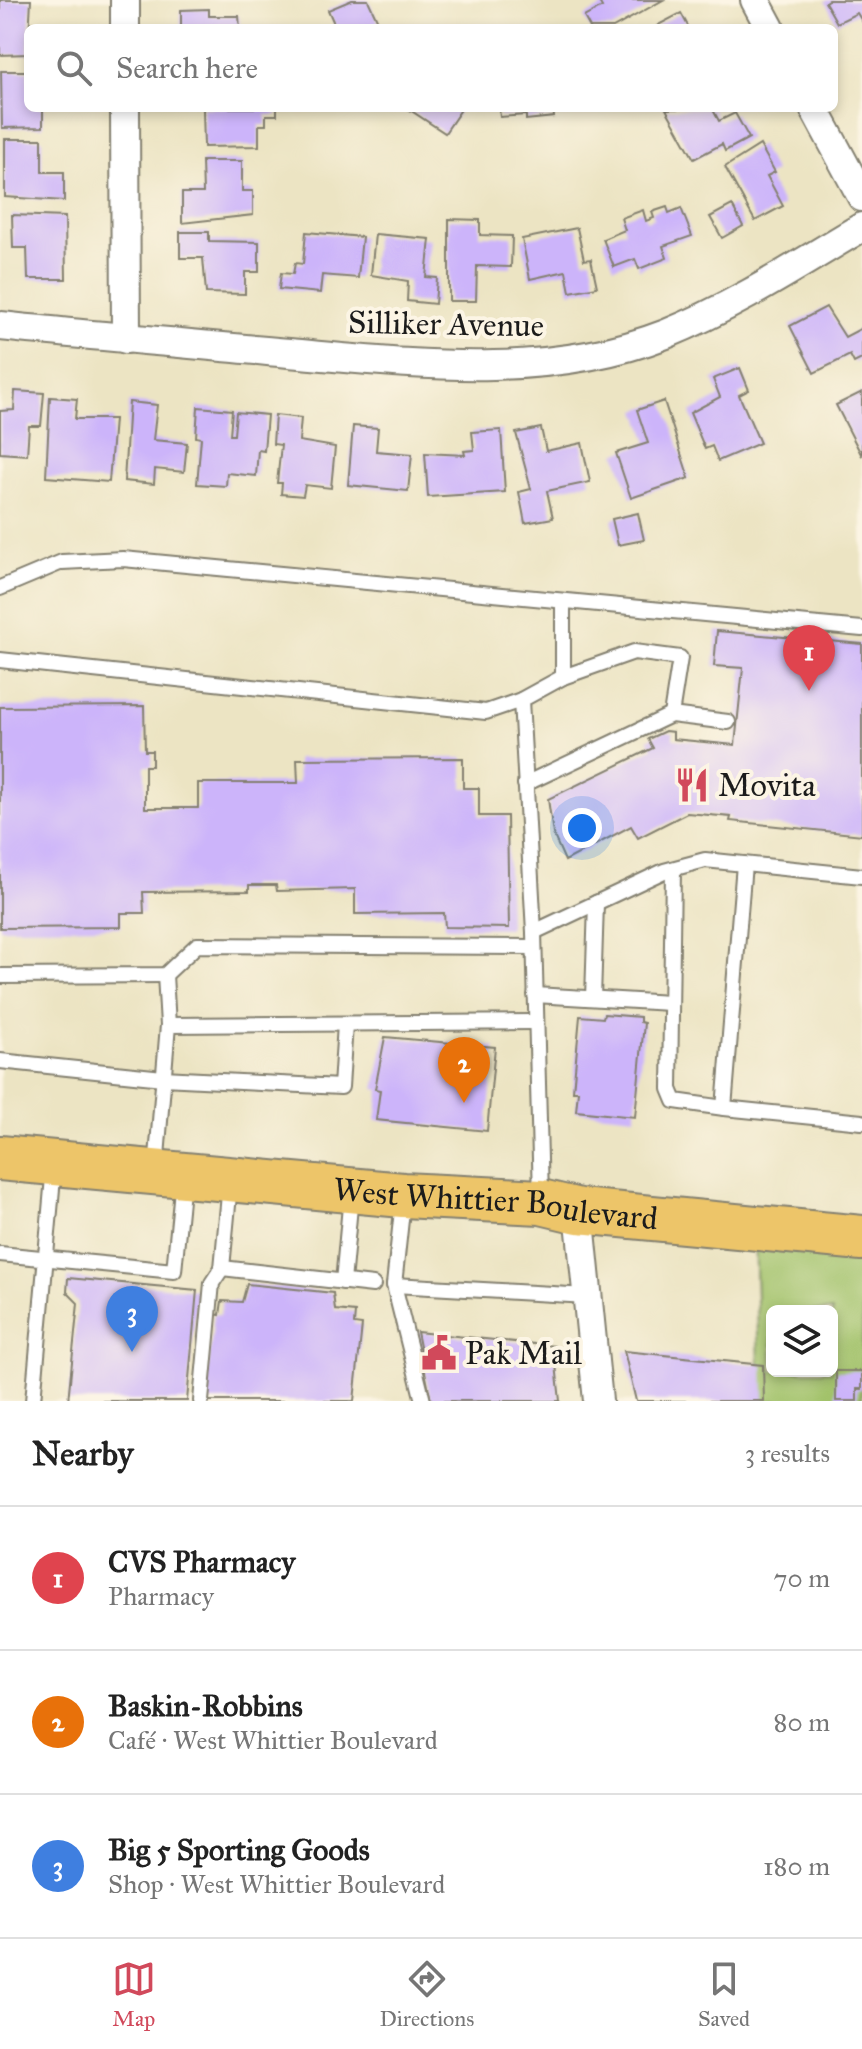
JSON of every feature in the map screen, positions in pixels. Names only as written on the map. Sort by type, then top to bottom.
[{"type":"main road","name":"West Whittier Boulevard","points":[[29,1161],[560,1206],[862,1238]]},
{"type":"street","points":[[125,0],[125,24]]},
{"type":"street","points":[[755,0],[768,24]]},
{"type":"street","points":[[125,112],[126,339]]},
{"type":"street","points":[[816,112],[862,197]]},
{"type":"street","name":"Silliker Avenue","points":[[0,326],[402,363],[525,364],[573,357],[665,334],[737,300],[862,227]]},
{"type":"street","points":[[560,1206],[588,1296],[598,1401]]},
{"type":"lane","points":[[0,588],[62,562],[123,559],[862,629]]},
{"type":"lane","points":[[563,602],[563,677]]},
{"type":"lane","points":[[0,660],[486,712],[521,700],[563,677],[634,652],[680,658],[671,715]]},
{"type":"lane","points":[[521,700],[534,940],[535,1022],[560,1206]]},
{"type":"lane","points":[[525,784],[671,715],[728,722]]},
{"type":"lane","points":[[0,976],[165,975],[197,945],[534,940],[596,903],[673,869],[705,860],[862,876]]},
{"type":"lane","points":[[724,1108],[744,864]]},
{"type":"lane","points":[[673,869],[668,1075],[675,1101],[862,1122]]},
{"type":"lane","points":[[593,998],[596,903]]},
{"type":"lane","points":[[0,1254],[174,1271],[156,1172],[168,1025],[165,975]]},
{"type":"lane","points":[[535,995],[670,1003]]},
{"type":"lane","points":[[168,1025],[535,1022]]},
{"type":"lane","points":[[0,1061],[163,1078],[341,1087],[345,1024]]},
{"type":"lane","points":[[29,1161],[46,1257],[33,1401]]},
{"type":"lane","points":[[201,1401],[212,1283],[222,1268],[230,1179]]},
{"type":"lane","points":[[343,1282],[352,1190]]},
{"type":"lane","points":[[403,1195],[394,1285],[423,1401]]},
{"type":"lane","points":[[222,1268],[373,1285]]},
{"type":"lane","points":[[394,1285],[588,1296]]},
{"type":"green space","points":[[755,1238],[862,1248],[862,1401],[760,1401]]},
{"type":"building","points":[[0,0],[31,0],[30,24],[24,24],[24,54],[0,55]]},
{"type":"building","points":[[352,0],[368,0],[379,24],[334,24],[328,10]]},
{"type":"building","points":[[598,0],[663,0],[620,24],[588,24],[584,17],[602,7]]},
{"type":"building","points":[[862,0],[862,21],[857,13],[837,23],[825,2]]},
{"type":"building","points":[[209,9],[209,16],[239,16],[240,24],[181,24],[181,10]]},
{"type":"building","points":[[681,13],[687,24],[660,24]]},
{"type":"building","points":[[1,71],[24,71],[24,112],[43,112],[43,127],[2,128]]},
{"type":"building","points":[[203,112],[277,112],[277,115],[266,115],[266,125],[259,125],[259,146],[204,147]]},
{"type":"building","points":[[413,112],[459,112],[445,133]]},
{"type":"building","points":[[499,112],[553,112],[554,117],[526,120],[526,115],[500,117]]},
{"type":"building","points":[[668,112],[714,112],[719,121],[735,113],[749,138],[725,151],[722,144],[694,159]]},
{"type":"building","points":[[5,139],[42,139],[42,172],[64,172],[64,201],[5,197]]},
{"type":"building","points":[[760,145],[775,172],[767,176],[783,206],[755,221],[725,167]]},
{"type":"building","points":[[202,161],[242,161],[242,191],[253,191],[253,215],[182,223],[182,193],[203,193]]},
{"type":"building","points":[[732,205],[743,226],[722,238],[710,217]]},
{"type":"building","points":[[667,207],[669,213],[681,208],[692,236],[663,246],[667,258],[639,269],[635,259],[614,267],[603,239],[625,230],[621,218],[643,210],[646,221],[654,218],[652,212]]},
{"type":"building","points":[[12,215],[65,217],[66,279],[28,279],[27,248],[13,248]]},
{"type":"building","points":[[449,219],[480,220],[480,235],[512,236],[511,267],[477,266],[476,301],[449,301]]},
{"type":"building","points":[[577,228],[584,260],[591,259],[597,287],[570,292],[566,271],[530,279],[522,239]]},
{"type":"building","points":[[180,232],[209,232],[209,241],[259,242],[259,272],[245,272],[245,294],[206,293],[203,258],[180,258]]},
{"type":"building","points":[[306,232],[362,237],[358,278],[322,275],[320,293],[279,289],[281,273],[293,274],[295,263],[303,264]]},
{"type":"building","points":[[375,234],[430,239],[426,277],[437,278],[435,304],[407,301],[408,281],[371,275]]},
{"type":"building","points":[[826,307],[845,337],[862,328],[862,359],[854,363],[850,355],[814,373],[790,326]]},
{"type":"building","points":[[740,368],[749,390],[739,395],[760,443],[718,461],[712,446],[705,449],[690,413],[720,397],[713,379]]},
{"type":"building","points":[[15,391],[44,393],[41,426],[29,426],[27,455],[0,453],[0,411],[14,410]]},
{"type":"building","points":[[862,392],[862,456],[836,405]]},
{"type":"building","points":[[50,397],[77,399],[75,419],[114,419],[109,482],[46,477]]},
{"type":"building","points":[[664,401],[689,478],[631,498],[616,453],[648,443],[637,410]]},
{"type":"building","points":[[129,402],[157,405],[153,440],[187,443],[184,472],[155,469],[154,484],[124,481]]},
{"type":"building","points":[[198,407],[232,410],[230,435],[234,435],[236,412],[267,415],[264,451],[258,450],[256,476],[227,473],[226,486],[197,484],[201,438],[196,437]]},
{"type":"building","points":[[275,415],[301,418],[299,441],[335,447],[331,488],[305,485],[303,496],[281,494],[282,483],[277,483],[281,445],[273,444]]},
{"type":"building","points":[[353,426],[378,428],[376,451],[412,454],[408,491],[348,485]]},
{"type":"building","points":[[541,428],[546,451],[582,443],[590,482],[547,491],[553,518],[525,523],[519,492],[531,489],[516,433]]},
{"type":"building","points":[[501,430],[505,492],[428,497],[425,453],[465,455],[464,451],[474,450],[472,432]]},
{"type":"building","points":[[638,513],[644,540],[618,545],[612,519]]},
{"type":"building","points":[[717,631],[862,644],[862,835],[730,821],[731,817],[687,813],[638,838],[631,826],[565,861],[553,834],[548,799],[653,748],[648,739],[665,731],[673,732],[673,739],[735,745],[743,668],[714,666]]},
{"type":"building","points":[[144,706],[145,751],[152,751],[152,766],[145,766],[145,808],[198,808],[198,783],[298,783],[297,759],[463,758],[463,788],[479,788],[479,816],[507,816],[509,928],[445,927],[444,913],[355,914],[355,889],[277,891],[276,885],[249,885],[249,891],[143,892],[144,913],[121,913],[121,927],[0,928],[0,707]]},
{"type":"building","points":[[604,1014],[640,1017],[640,1022],[644,1023],[635,1117],[576,1111],[578,1091],[573,1091],[580,1016],[603,1018]]},
{"type":"building","points":[[385,1037],[495,1047],[487,1131],[376,1120],[380,1090],[375,1089]]},
{"type":"building","points":[[68,1278],[197,1290],[187,1401],[68,1401],[78,1303],[67,1292]]},
{"type":"building","points":[[247,1284],[333,1293],[335,1310],[355,1312],[354,1324],[362,1325],[354,1401],[205,1401],[214,1314],[220,1315],[222,1301],[242,1302]]},
{"type":"building","points":[[417,1332],[554,1346],[560,1401],[431,1401]]},
{"type":"building","points":[[624,1351],[763,1365],[764,1401],[636,1401]]},
{"type":"building","points":[[838,1371],[862,1371],[862,1389],[857,1389],[857,1401],[836,1401]]},
{"type":"place","name":"CVS Pharmacy","points":[[809,691]]},
{"type":"place","name":"Movita","points":[[692,785]]},
{"type":"place","name":"Baskin-Robbins","points":[[464,1103]]},
{"type":"place","name":"Big 5 Sporting Goods","points":[[132,1352]]},
{"type":"place","name":"Pak Mail","points":[[439,1353]]}]
